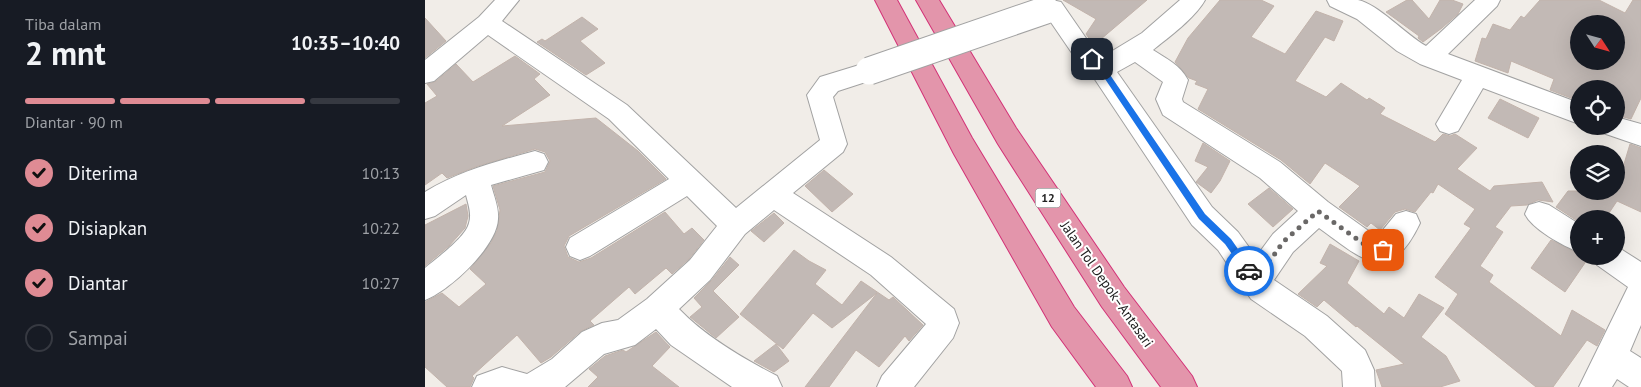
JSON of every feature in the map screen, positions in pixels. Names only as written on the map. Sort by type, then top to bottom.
[{"type":"highway","points":[[886,0],[963,146],[1058,308],[1116,387]]},
{"type":"highway","name":"Jalan Tol Depok–Antasari","points":[[927,0],[1007,136],[1113,297],[1181,387]]},
{"type":"street","points":[[425,74],[487,23],[508,0]]},
{"type":"street","points":[[1101,68],[1122,60],[1135,51],[1194,0]]},
{"type":"street","points":[[1338,0],[1370,7],[1405,45],[1429,58],[1570,111]]},
{"type":"street","points":[[1429,58],[1489,0]]},
{"type":"street","points":[[537,387],[563,370],[593,343],[602,338],[624,334],[658,309],[700,270],[735,225],[834,144],[819,95],[829,84],[1053,8],[1082,50],[1101,68],[1202,216],[1232,246],[1263,289],[1316,326],[1354,361],[1358,370],[1359,387]]},
{"type":"street","points":[[487,23],[619,112],[735,225]]},
{"type":"street","points":[[1135,51],[1169,72],[1176,80],[1169,99],[1172,108],[1269,170],[1318,211],[1375,251],[1383,250],[1406,223]]},
{"type":"street","points":[[1449,124],[1478,75]]},
{"type":"street","points":[[1625,131],[1641,136]]},
{"type":"street","points":[[425,207],[456,187],[476,178],[535,162]]},
{"type":"street","points":[[425,286],[466,250],[481,232],[485,222],[476,178]]},
{"type":"street","points":[[580,247],[689,181]]},
{"type":"street","points":[[772,194],[881,266],[943,319],[942,328],[893,387]]},
{"type":"street","points":[[1256,281],[1283,242],[1318,211]]},
{"type":"street","points":[[1539,214],[1570,233]]},
{"type":"street","points":[[1620,265],[1641,279]]},
{"type":"street","points":[[1595,387],[1611,358],[1641,290]]},
{"type":"street","points":[[658,309],[682,334],[740,374],[766,387]]},
{"type":"street","points":[[1611,358],[1641,376]]},
{"type":"street","points":[[488,387],[503,382],[519,387]]},
{"type":"building","points":[[1063,0],[1147,0],[1094,45],[1086,34],[1096,19]]},
{"type":"building","points":[[1220,0],[1261,0],[1274,6],[1251,37],[1285,54],[1316,11],[1343,21],[1334,41],[1325,37],[1295,81],[1326,97],[1341,83],[1367,100],[1369,98],[1385,108],[1380,114],[1435,142],[1443,134],[1450,136],[1455,134],[1477,148],[1457,169],[1490,191],[1494,186],[1542,182],[1553,202],[1538,200],[1527,205],[1511,206],[1495,227],[1503,232],[1480,266],[1493,275],[1489,282],[1561,336],[1572,310],[1605,330],[1597,346],[1587,340],[1553,387],[1536,387],[1445,314],[1458,294],[1435,277],[1471,228],[1464,224],[1475,209],[1438,184],[1433,193],[1431,192],[1415,212],[1405,209],[1395,212],[1380,230],[1371,223],[1367,227],[1339,207],[1360,186],[1325,163],[1310,184],[1281,160],[1198,109],[1208,89],[1195,84],[1197,81],[1189,78],[1175,62],[1188,38]]},
{"type":"building","points":[[1407,0],[1412,0],[1429,19],[1440,0],[1452,0],[1463,4],[1458,14],[1423,42],[1418,38],[1419,36],[1386,12]]},
{"type":"building","points":[[1540,0],[1599,0],[1625,13],[1633,0],[1641,0],[1641,98],[1631,119],[1625,117],[1625,80],[1570,80],[1570,98],[1550,90],[1554,79],[1511,61],[1508,73],[1475,61],[1482,38],[1486,39],[1493,24],[1510,30],[1521,16],[1524,18]]},
{"type":"building","points":[[582,17],[598,29],[580,41],[605,63],[586,75],[537,42],[542,39],[545,41]]},
{"type":"building","points":[[425,18],[446,41],[425,58]]},
{"type":"building","points":[[515,56],[540,74],[534,79],[550,95],[502,126],[596,118],[638,151],[666,179],[569,236],[564,246],[568,257],[579,262],[591,258],[665,212],[684,234],[692,228],[704,240],[689,259],[672,274],[666,268],[635,294],[629,287],[590,321],[594,325],[581,331],[551,357],[541,363],[517,335],[472,376],[474,378],[470,387],[447,387],[425,367],[425,302],[442,293],[459,307],[486,284],[470,269],[491,243],[497,231],[500,210],[493,186],[545,172],[550,161],[545,152],[535,149],[478,166],[447,178],[442,173],[425,185],[425,103],[437,96],[427,84],[435,82],[456,64],[473,82]]},
{"type":"building","points":[[1500,99],[1539,118],[1528,138],[1488,118]]},
{"type":"building","points":[[1203,143],[1230,161],[1220,181],[1211,193],[1196,182],[1208,167],[1195,161]]},
{"type":"building","points":[[1630,144],[1641,148],[1641,212],[1617,201],[1611,210],[1570,210],[1570,216],[1556,207],[1568,191],[1570,191],[1570,200],[1625,200],[1625,161]]},
{"type":"building","points":[[824,170],[853,194],[832,212],[805,186]]},
{"type":"building","points":[[1269,188],[1293,209],[1273,227],[1248,204]]},
{"type":"building","points":[[466,204],[468,216],[465,228],[449,246],[425,266],[425,225]]},
{"type":"building","points":[[774,213],[784,223],[764,242],[751,231]]},
{"type":"building","points":[[1551,240],[1570,250],[1570,265],[1584,265],[1565,292],[1531,268]]},
{"type":"building","points":[[1330,244],[1359,261],[1347,283],[1384,314],[1389,307],[1404,318],[1419,294],[1444,308],[1421,337],[1446,356],[1460,381],[1440,387],[1382,387],[1376,370],[1404,364],[1324,300],[1317,307],[1298,294],[1327,266],[1320,263]]},
{"type":"building","points":[[794,250],[826,270],[815,284],[842,305],[861,281],[889,300],[893,297],[923,325],[909,341],[905,336],[879,367],[856,350],[829,387],[805,387],[877,293],[832,328],[813,313],[783,349],[740,314]]},
{"type":"building","points":[[730,257],[739,265],[713,291],[739,317],[716,338],[690,317],[702,307],[694,298],[711,281]]},
{"type":"building","points":[[656,332],[670,347],[652,366],[679,387],[588,387],[598,377],[589,369],[605,356],[623,350],[626,352]]},
{"type":"building","points":[[776,344],[789,361],[774,372],[754,361]]},
{"type":"way so far","points":[[1249,271],[1256,281],[1283,242],[1318,211],[1371,249],[1375,251],[1383,250]]},
{"type":"route","points":[[1092,59],[1101,68],[1202,216],[1228,241],[1249,271]]}]
